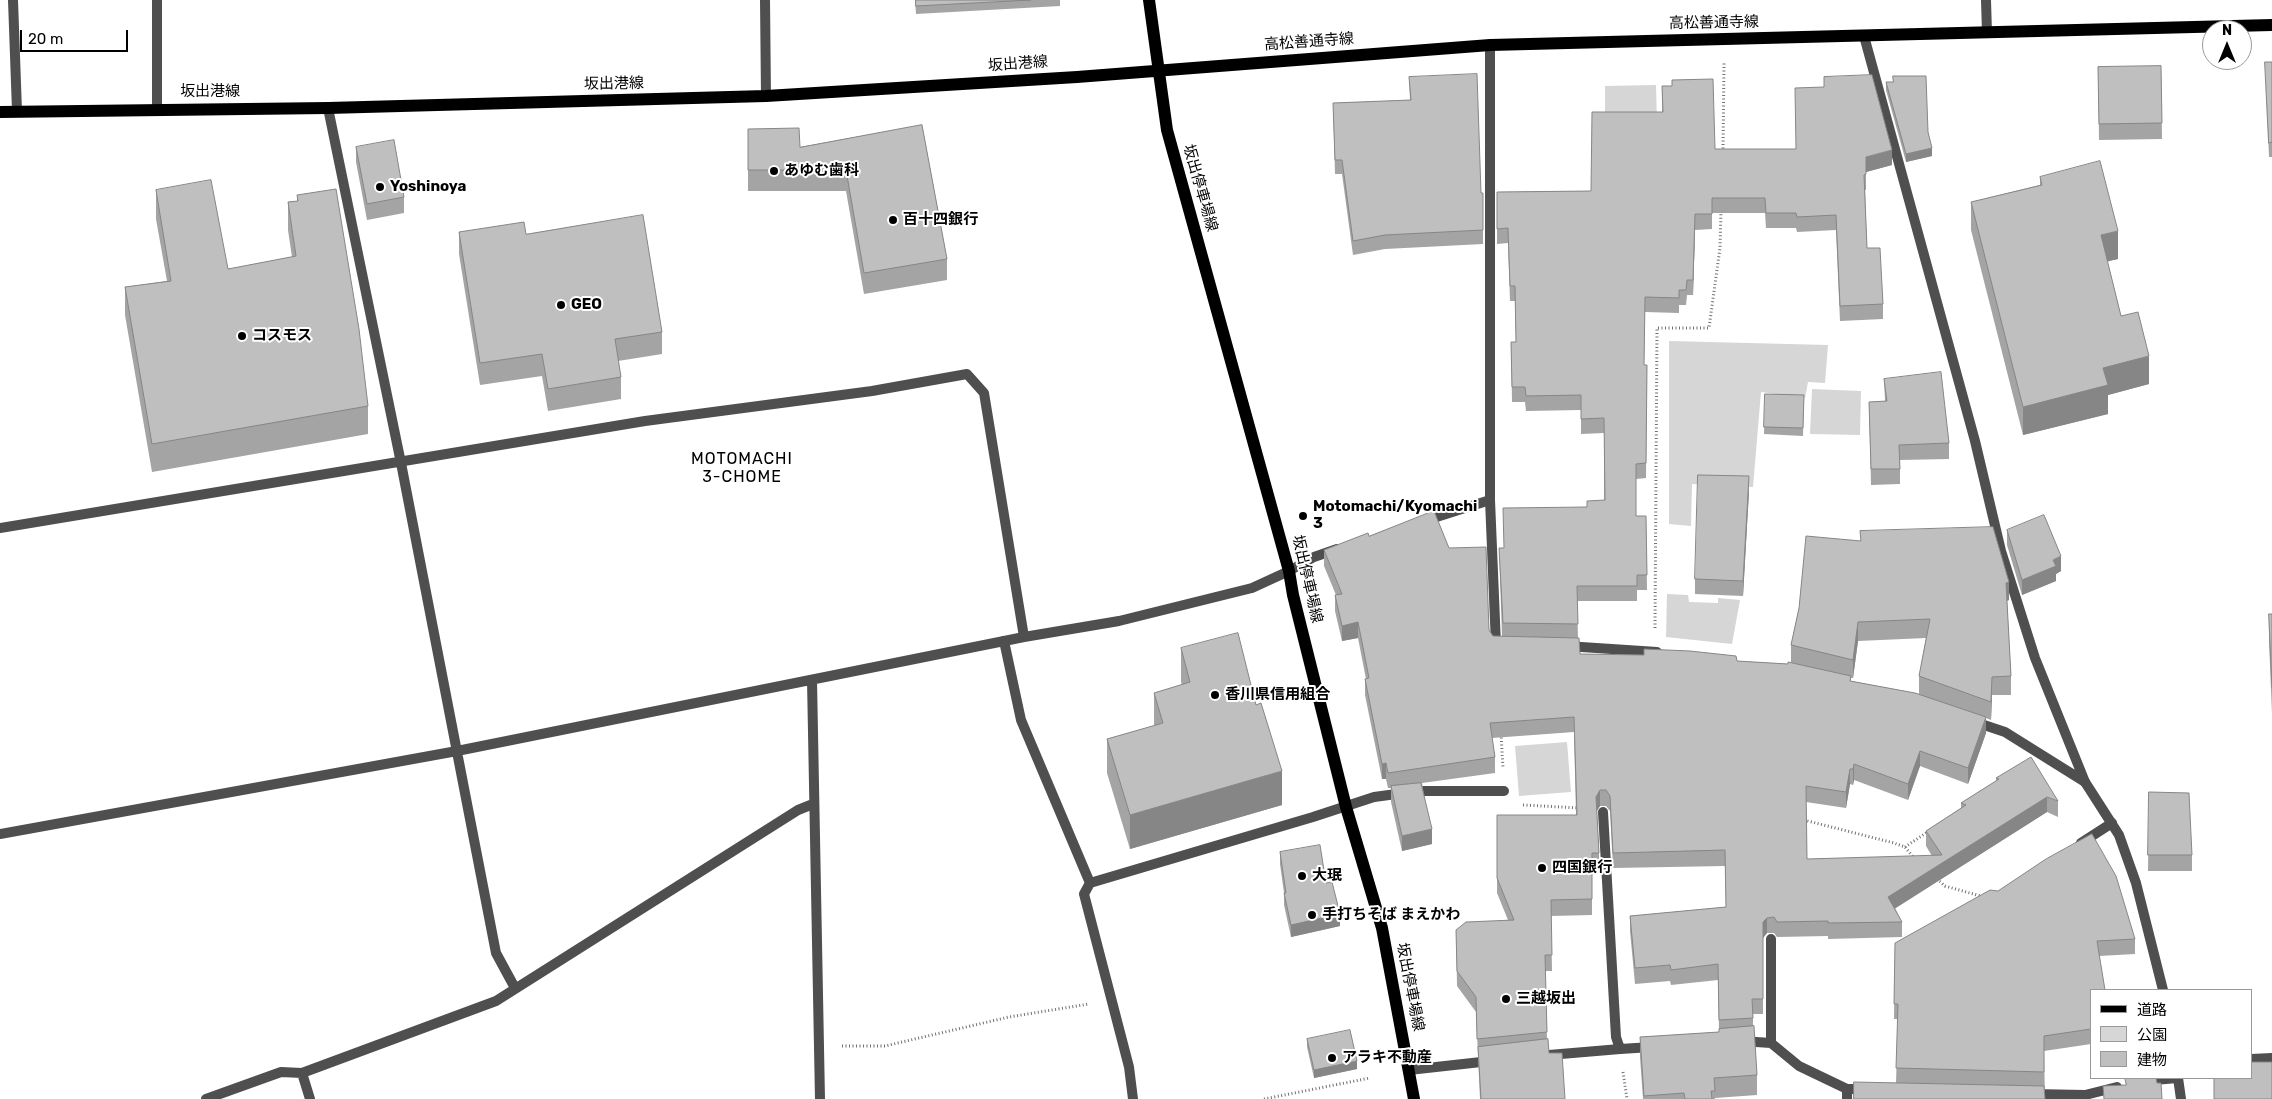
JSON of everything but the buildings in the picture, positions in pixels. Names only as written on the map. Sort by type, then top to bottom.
[{"type":"main road","points":[[1149,0],[1158,70]]},
{"type":"main road","name":"高松善通寺線","points":[[1158,70],[1490,45],[2272,25]]},
{"type":"main road","name":"坂出港線","points":[[0,112],[157,108],[328,108],[766,96],[1158,70]]},
{"type":"main road","name":"坂出停車場線","points":[[1158,70],[1167,130],[1289,571],[1293,595],[1346,807],[1382,928],[1414,1099]]},
{"type":"street","points":[[13,0],[17,111]]},
{"type":"street","points":[[157,0],[157,108]]},
{"type":"street","points":[[765,0],[766,96]]},
{"type":"street","points":[[1986,0],[1987,33]]},
{"type":"street","points":[[1864,36],[1975,441],[2001,551],[2035,658],[2085,782],[2119,834],[2136,883],[2163,989]]},
{"type":"street","points":[[1490,45],[1490,500],[1496,645],[1514,645]]},
{"type":"street","points":[[328,108],[401,463],[496,952],[515,988]]},
{"type":"street","points":[[0,528],[646,421],[872,390],[967,374],[984,394],[1024,637]]},
{"type":"street","points":[[1416,524],[1490,500]]},
{"type":"street","points":[[0,834],[457,751],[1024,637],[1119,620],[1252,588],[1289,571],[1314,556],[1351,544]]},
{"type":"street","points":[[1004,641],[1021,720],[1090,883]]},
{"type":"street","points":[[1551,645],[1672,652]]},
{"type":"street","points":[[812,680],[820,1099]]},
{"type":"street","points":[[1960,717],[2005,732],[2085,782]]},
{"type":"street","points":[[1134,1099],[1128,1067],[1084,894],[1090,883],[1374,797],[1419,791],[1504,791]]},
{"type":"street","points":[[206,1099],[281,1072],[302,1073],[496,1001],[798,810],[813,804]]},
{"type":"street","points":[[1603,812],[1616,1037],[1620,1049]]},
{"type":"street","points":[[2072,849],[2112,823]]},
{"type":"street","points":[[1772,939],[1772,1043]]},
{"type":"street","points":[[1726,1042],[1754,1040],[1772,1043],[1799,1066],[1847,1094],[1876,1090]]},
{"type":"street","points":[[1538,1056],[1659,1047]]},
{"type":"street","points":[[2252,1059],[2272,1058]]},
{"type":"street","points":[[1409,1070],[1499,1060]]},
{"type":"street","points":[[302,1073],[310,1099]]},
{"type":"street","points":[[2023,1094],[2085,1095],[2128,1085],[2171,1079]]},
{"type":"street","points":[[2178,1079],[2181,1099]]},
{"type":"path","points":[[1723,154],[1725,40]]},
{"type":"path","points":[[1654,651],[1657,328],[1710,328],[1720,248],[1722,201]]},
{"type":"path","points":[[1501,733],[1506,804],[1586,808],[1603,812]]},
{"type":"path","points":[[1796,818],[1905,847],[1916,859]]},
{"type":"path","points":[[1905,847],[1930,831]]},
{"type":"path","points":[[1933,876],[1945,886],[1988,898]]},
{"type":"path","points":[[819,1046],[884,1046],[1009,1017],[1110,1000]]},
{"type":"path","points":[[1264,1099],[1370,1078]]},
{"type":"green space","points":[[1656,85],[1657,123],[1605,124],[1605,86]]},
{"type":"green space","points":[[1669,341],[1828,345],[1825,383],[1808,382],[1805,398],[1761,392],[1753,487],[1692,484],[1691,526],[1669,524]]},
{"type":"green space","points":[[1812,389],[1861,391],[1860,435],[1810,434]]},
{"type":"green space","points":[[1667,594],[1688,595],[1689,602],[1718,603],[1718,598],[1740,600],[1732,644],[1666,637]]},
{"type":"green space","points":[[1567,742],[1571,792],[1519,796],[1515,746]]},
{"type":"place","name":"あゆむ歯科","points":[[774,171]]},
{"type":"place","name":"Yoshinoya","points":[[380,187]]},
{"type":"place","name":"百十四銀行","points":[[893,220]]},
{"type":"place","name":"GEO","points":[[561,305]]},
{"type":"place","name":"コスモス","points":[[242,336]]},
{"type":"place","name":"Motomachi/Kyomachi 3","points":[[1303,516]]},
{"type":"place","name":"香川県信用組合","points":[[1215,695]]},
{"type":"place","name":"四国銀行","points":[[1542,868]]},
{"type":"place","name":"大珉","points":[[1302,876]]},
{"type":"place","name":"手打ちそば まえかわ","points":[[1312,915]]},
{"type":"place","name":"三越坂出","points":[[1506,999]]},
{"type":"place","name":"アラキ不動産","points":[[1332,1058]]},
{"type":"district","name":"MOTOMACHI 3-CHOME","points":[[742,468]]}]
